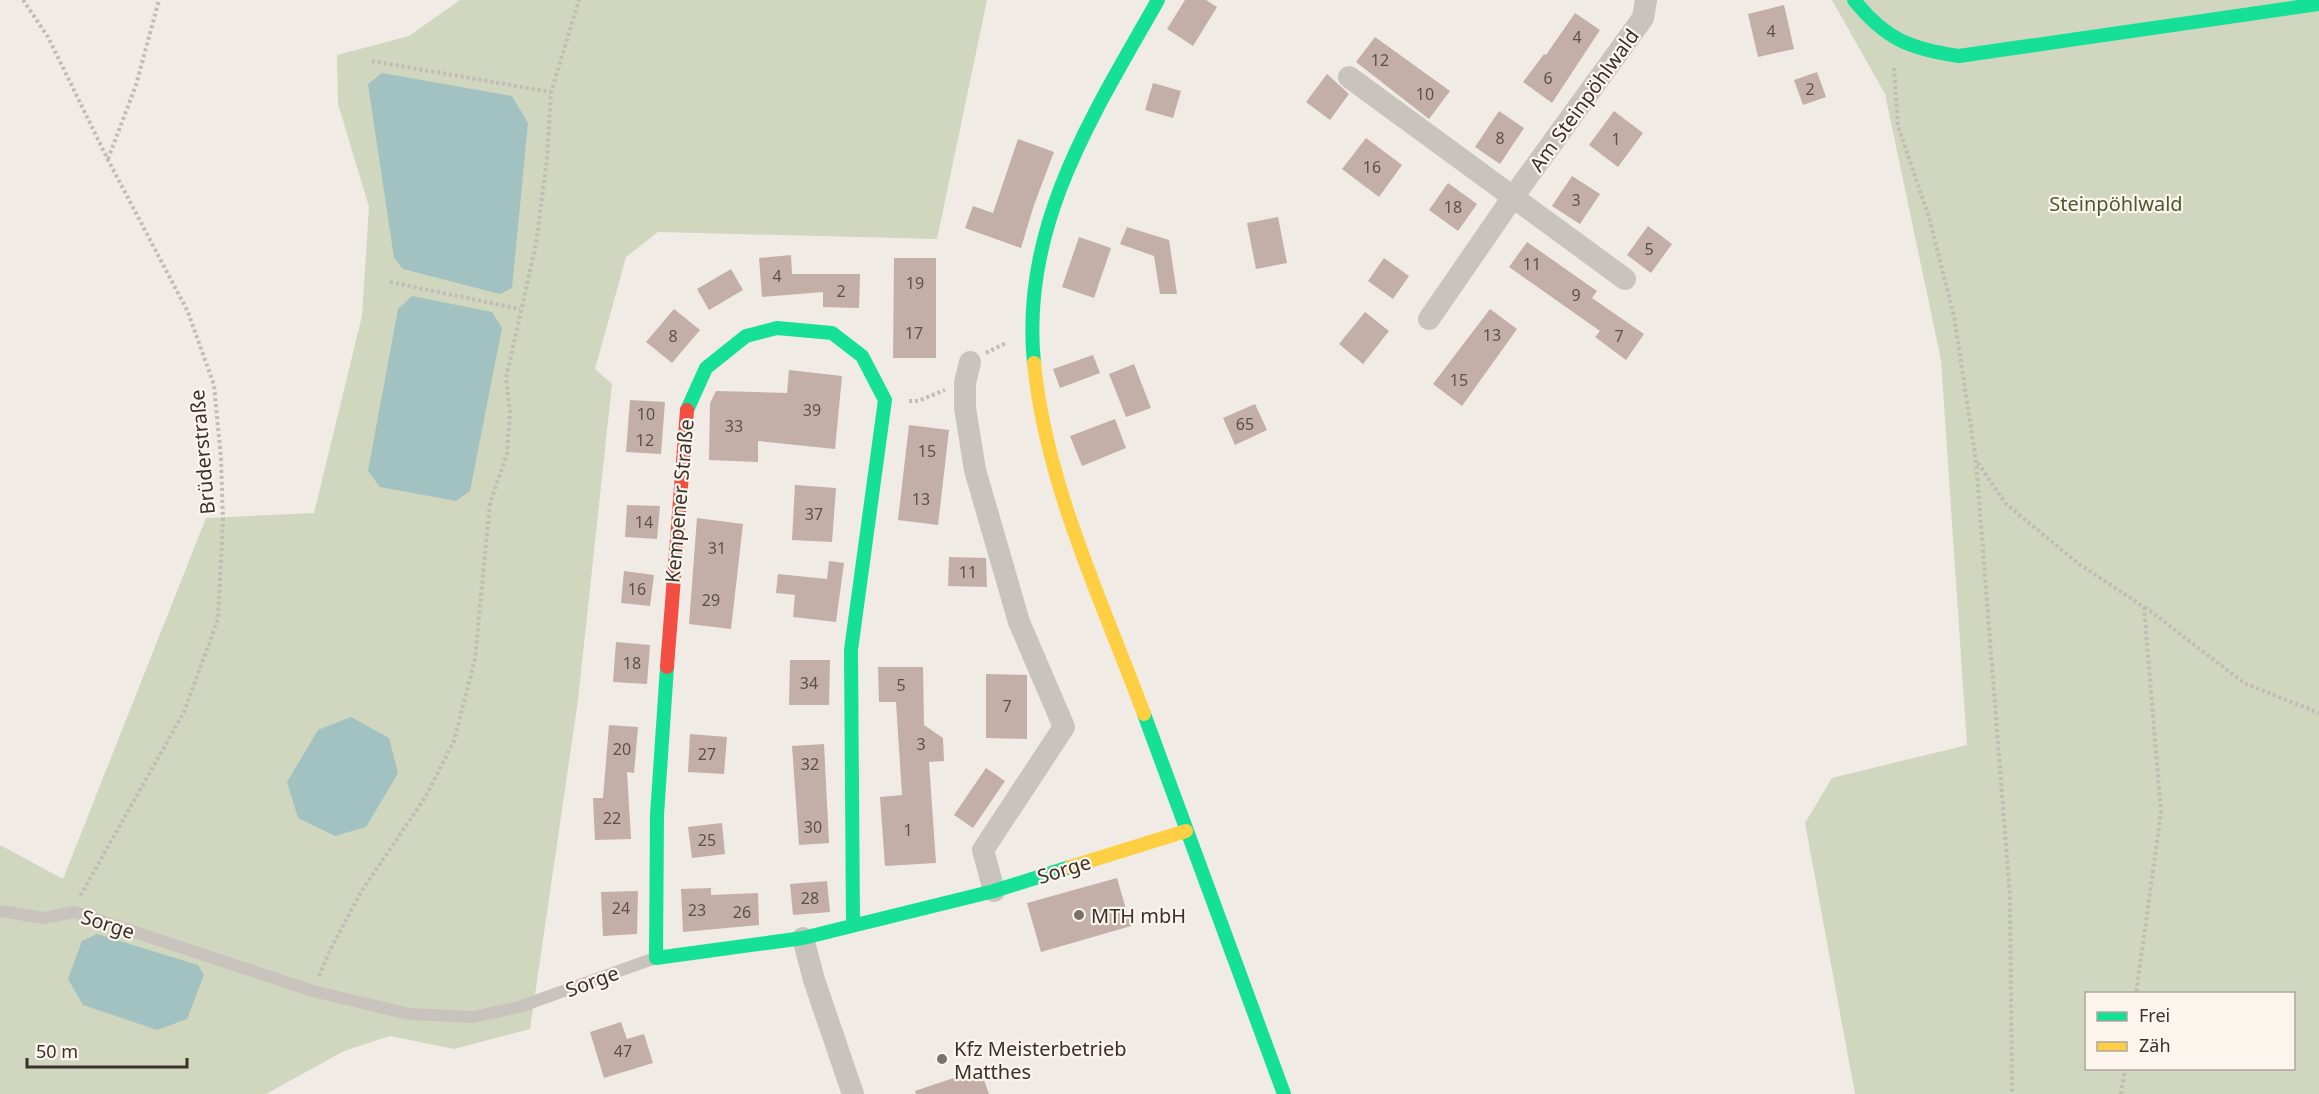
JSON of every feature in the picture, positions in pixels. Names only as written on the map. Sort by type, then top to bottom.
[{"type":"street","points":[[1158,0],[1077,147],[1059,185],[1046,228],[1033,290],[1032,331],[1041,412],[1055,465],[1186,831],[1284,1094]]},
{"type":"street","name":"Am Steinpöhlwald","points":[[1429,319],[1513,197],[1643,18],[1646,0]]},
{"type":"street","points":[[1854,0],[1876,28],[1892,40],[1921,52],[1959,56],[2319,4]]},
{"type":"street","points":[[1349,77],[1625,279]]},
{"type":"street","name":"Kempener Straße","points":[[656,958],[657,803],[685,414],[706,368],[746,336],[777,328],[832,333],[862,356],[885,400]]},
{"type":"street","points":[[967,372],[965,408],[975,471],[1019,622],[1064,727],[983,850],[994,891]]},
{"type":"street","points":[[853,924],[851,650],[885,400]]},
{"type":"street","name":"Sorge","points":[[656,958],[803,938],[994,891],[1186,831]]},
{"type":"street","points":[[803,938],[814,980],[852,1094]]},
{"type":"lane","name":"Sorge","points":[[0,911],[43,918],[74,912],[313,991],[409,1014],[473,1017],[519,1007],[656,958]]},
{"type":"path","name":"Brüderstraße","points":[[23,0],[48,38],[108,160],[188,312],[214,385],[223,521],[218,619],[184,712],[78,899],[74,912]]},
{"type":"path","points":[[108,160],[136,85],[159,0]]},
{"type":"path","points":[[313,991],[330,950],[361,892],[426,796],[454,741],[474,659],[490,503],[507,454],[510,411],[506,378],[536,244],[547,159],[551,92],[579,0]]},
{"type":"path","points":[[1892,40],[1898,126],[1928,214],[1954,316],[1976,461],[2010,896],[2012,1094]]},
{"type":"path","points":[[372,61],[551,92]]},
{"type":"path","points":[[390,282],[520,309]]},
{"type":"path","points":[[885,400],[918,401],[1032,331]]},
{"type":"path","points":[[1976,461],[2006,504],[2079,564],[2144,606],[2244,683],[2319,713]]},
{"type":"path","points":[[2136,992],[2161,812],[2144,606]]},
{"type":"path","points":[[2121,1094],[2125,1070]]},
{"type":"green space","points":[[460,0],[987,0],[937,239],[658,232],[626,257],[595,369],[612,384],[578,700],[530,1029],[454,1049],[390,1036],[344,1051],[266,1094],[0,1094],[0,845],[63,879],[206,518],[314,513],[362,316],[369,207],[338,104],[337,55],[409,36]]},
{"type":"green space","name":"Steinpöhlwald","points":[[1832,0],[2319,0],[2319,1094],[1855,1094],[1805,823],[1832,778],[1967,745],[1941,360],[1885,94]]},
{"type":"water","points":[[382,73],[512,96],[528,123],[512,288],[500,294],[403,269],[394,258],[368,84]]},
{"type":"water","points":[[412,296],[492,312],[502,328],[470,491],[456,501],[380,487],[368,471],[398,309]]},
{"type":"water","points":[[351,717],[389,738],[398,773],[366,827],[335,836],[298,818],[287,782],[318,730]]},
{"type":"water","points":[[97,934],[198,965],[204,975],[187,1019],[157,1030],[83,1005],[68,979],[82,941]]},
{"type":"building","points":[[1185,0],[1206,0],[1217,7],[1193,46],[1167,29]]},
{"type":"building","points":[[1784,5],[1794,49],[1758,57],[1748,14]]},
{"type":"building","points":[[1575,13],[1600,30],[1552,103],[1523,82],[1544,54],[1546,55]]},
{"type":"building","points":[[1375,37],[1450,91],[1429,119],[1356,62]]},
{"type":"building","points":[[1817,72],[1826,97],[1803,105],[1794,80]]},
{"type":"building","points":[[1327,74],[1349,94],[1330,120],[1306,102]]},
{"type":"building","points":[[1153,83],[1181,91],[1173,118],[1145,110]]},
{"type":"building","points":[[1499,111],[1524,128],[1500,164],[1475,147]]},
{"type":"building","points":[[1614,111],[1643,133],[1618,167],[1589,145]]},
{"type":"building","points":[[1366,138],[1402,165],[1379,197],[1342,169]]},
{"type":"building","points":[[1018,139],[1054,152],[1021,248],[965,228],[973,206],[993,213]]},
{"type":"building","points":[[1572,176],[1600,194],[1580,224],[1552,206]]},
{"type":"building","points":[[1448,183],[1477,204],[1458,231],[1429,210]]},
{"type":"building","points":[[1278,217],[1287,263],[1256,269],[1247,223]]},
{"type":"building","points":[[1648,226],[1672,244],[1651,273],[1627,255]]},
{"type":"building","points":[[1127,227],[1169,240],[1177,294],[1160,294],[1154,256],[1120,244]]},
{"type":"building","points":[[1079,237],[1111,248],[1094,298],[1062,287]]},
{"type":"building","points":[[1527,242],[1597,291],[1592,298],[1644,334],[1626,360],[1595,337],[1600,331],[1509,267]]},
{"type":"building","points":[[791,255],[792,274],[860,274],[859,308],[823,307],[823,292],[762,297],[759,258]]},
{"type":"building","points":[[894,258],[936,258],[936,358],[893,358]]},
{"type":"building","points":[[1384,258],[1409,276],[1393,299],[1368,281]]},
{"type":"building","points":[[731,269],[743,290],[709,310],[697,289]]},
{"type":"building","points":[[674,309],[700,330],[672,363],[646,342]]},
{"type":"building","points":[[1490,309],[1517,329],[1462,406],[1433,384]]},
{"type":"building","points":[[1365,312],[1389,331],[1363,364],[1339,344]]},
{"type":"building","points":[[1093,355],[1100,373],[1060,388],[1053,369]]},
{"type":"building","points":[[1134,364],[1151,408],[1126,417],[1109,374]]},
{"type":"building","points":[[789,370],[842,376],[835,449],[758,441],[758,462],[709,460],[710,403],[716,391],[787,393]]},
{"type":"building","points":[[630,400],[665,402],[661,454],[626,452]]},
{"type":"building","points":[[1255,404],[1267,430],[1235,445],[1223,418]]},
{"type":"building","points":[[1115,419],[1126,448],[1082,466],[1070,436]]},
{"type":"building","points":[[909,425],[949,430],[938,525],[898,520]]},
{"type":"building","points":[[795,485],[836,488],[832,542],[792,540]]},
{"type":"building","points":[[627,505],[660,506],[657,539],[625,537]]},
{"type":"building","points":[[697,518],[743,524],[731,629],[689,624]]},
{"type":"building","points":[[949,557],[986,558],[987,587],[948,586]]},
{"type":"building","points":[[829,561],[844,563],[836,622],[793,617],[795,595],[776,593],[778,574],[827,579]]},
{"type":"building","points":[[624,571],[654,575],[650,606],[621,603]]},
{"type":"building","points":[[616,642],[650,645],[647,684],[613,682]]},
{"type":"building","points":[[790,660],[830,660],[829,705],[789,705]]},
{"type":"building","points":[[878,667],[923,667],[924,725],[943,738],[944,761],[929,762],[936,863],[885,866],[880,797],[902,795],[896,702],[879,702]]},
{"type":"building","points":[[986,674],[1027,675],[1027,739],[986,738]]},
{"type":"building","points":[[609,725],[638,727],[634,773],[627,772],[631,839],[595,840],[593,798],[603,798]]},
{"type":"building","points":[[690,734],[727,737],[724,774],[688,772]]},
{"type":"building","points":[[824,744],[829,843],[799,845],[792,746]]},
{"type":"building","points":[[986,768],[1005,781],[973,828],[954,815]]},
{"type":"building","points":[[722,823],[725,854],[692,858],[688,827]]},
{"type":"building","name":"MTH mbH","points":[[1117,878],[1131,926],[1041,952],[1027,903]]},
{"type":"building","points":[[827,881],[830,912],[793,915],[790,884]]},
{"type":"building","points":[[711,888],[711,895],[758,893],[759,925],[683,932],[681,889]]},
{"type":"building","points":[[638,891],[637,934],[603,936],[601,892]]},
{"type":"building","points":[[621,1022],[627,1039],[644,1034],[653,1063],[604,1078],[590,1032]]},
{"type":"building","points":[[980,1069],[989,1094],[916,1094],[915,1091]]},
{"type":"traffic: fast","points":[[1034,363],[1033,313],[1038,265],[1050,218],[1066,173],[1087,129],[1158,0]]},
{"type":"traffic: fast","points":[[1854,0],[1877,24],[1900,40],[1926,50],[1959,56],[2319,4]]},
{"type":"traffic: fast","points":[[687,410],[706,368],[746,336],[777,328],[832,333],[862,356],[885,400],[851,650],[853,924]]},
{"type":"traffic: fast","points":[[667,667],[657,815],[656,958],[803,938],[994,891],[1070,867]]},
{"type":"traffic: fast","points":[[1144,714],[1284,1094]]},
{"type":"traffic: slow","points":[[1034,363],[1040,408],[1063,498],[1144,714]]},
{"type":"traffic: slow","points":[[1070,867],[1186,831]]},
{"type":"traffic: jam","points":[[667,667],[687,410]]},
{"type":"place","name":"MTH mbH","points":[[1079,915]]},
{"type":"place","name":"Kfz Meisterbetrieb Matthes","points":[[942,1059]]}]
